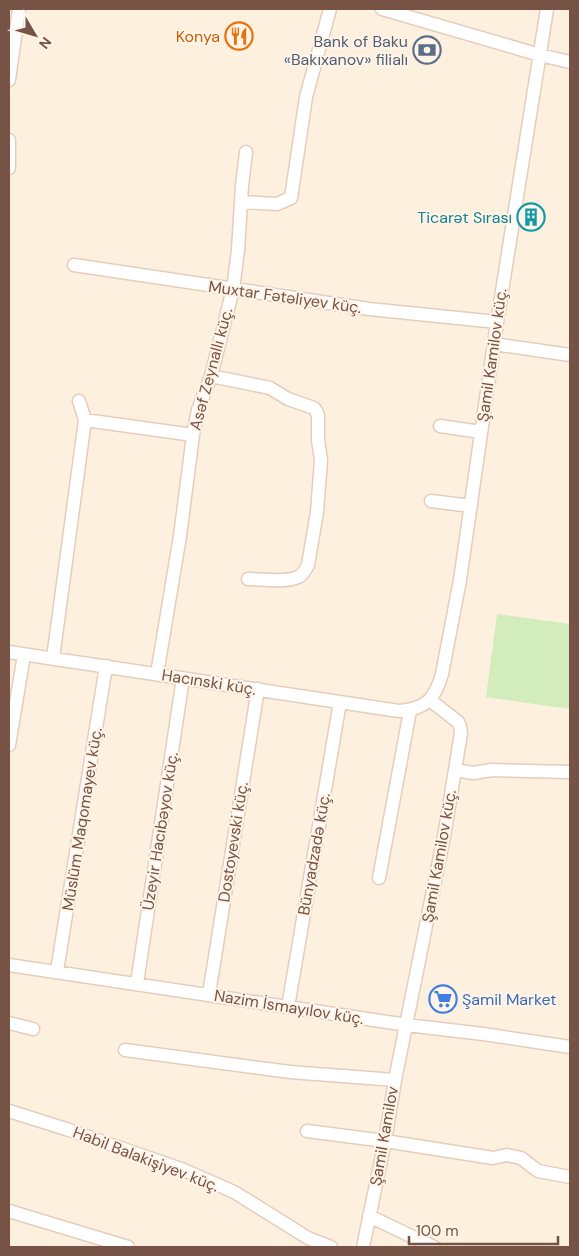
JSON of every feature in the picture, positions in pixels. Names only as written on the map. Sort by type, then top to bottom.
[{"type":"street","points":[[9,80],[19,9]]},
{"type":"street","points":[[241,202],[278,204],[291,198],[306,97],[330,9]]},
{"type":"street","points":[[382,9],[570,62]]},
{"type":"street","name":"Şamil Kamilov küç.","points":[[407,1026],[445,831],[460,726],[430,700],[438,688],[450,637],[497,322],[547,9]]},
{"type":"street","points":[[9,140],[9,168]]},
{"type":"street","name":"Asəf Zeynallı küç.","points":[[157,674],[180,536],[193,435],[198,410],[212,376],[233,289],[246,152]]},
{"type":"street","name":"Muxtar Fətəliyev küç.","points":[[74,265],[369,309],[497,322]]},
{"type":"street","points":[[494,344],[570,355]]},
{"type":"street","points":[[212,376],[270,388],[288,399],[314,408],[318,415],[318,440],[321,460],[319,490],[317,512],[306,570],[298,577],[286,580],[248,579]]},
{"type":"street","points":[[53,658],[86,420],[79,401]]},
{"type":"street","points":[[86,420],[193,435]]},
{"type":"street","points":[[440,426],[481,432]]},
{"type":"street","points":[[431,501],[471,506]]},
{"type":"street","name":"Hacınski küç.","points":[[9,652],[399,712],[410,711]]},
{"type":"street","points":[[9,745],[24,654]]},
{"type":"street","name":"Müslüm Maqomayev küç.","points":[[57,971],[106,666]]},
{"type":"street","name":"Üzeyir Hacıbəyov küç.","points":[[137,983],[183,678]]},
{"type":"street","name":"Dostoyevski küç.","points":[[209,994],[258,690]]},
{"type":"street","points":[[379,878],[410,711],[430,700]]},
{"type":"street","name":"Bünyadzadə küç.","points":[[288,1007],[340,702]]},
{"type":"street","points":[[455,770],[473,772],[492,770],[570,772]]},
{"type":"street","name":"Nazim İsmayılov küç.","points":[[9,965],[209,994],[407,1026],[476,1033],[570,1047]]},
{"type":"street","points":[[9,1024],[33,1029]]},
{"type":"street","name":"Şamil Kamilov","points":[[363,1247],[385,1141],[394,1080],[407,1026]]},
{"type":"street","points":[[124,1050],[290,1072],[394,1080]]},
{"type":"street","name":"Habil Balakişiyev küç.","points":[[9,1112],[66,1129],[184,1170],[234,1192],[308,1238],[331,1247]]},
{"type":"street","points":[[307,1131],[493,1158],[507,1155],[515,1156],[526,1160],[538,1171],[570,1177]]},
{"type":"street","points":[[9,1211],[128,1247]]},
{"type":"street","points":[[369,1216],[434,1247]]},
{"type":"green space","points":[[497,614],[570,624],[570,709],[486,697]]},
{"type":"place","name":"Konya","points":[[239,36]]},
{"type":"place","name":"Bank of Baku «Bakıxanov» filialı","points":[[427,50]]},
{"type":"place","name":"Ticarət Sırası","points":[[531,217]]},
{"type":"place","name":"Şamil Market","points":[[443,999]]}]
